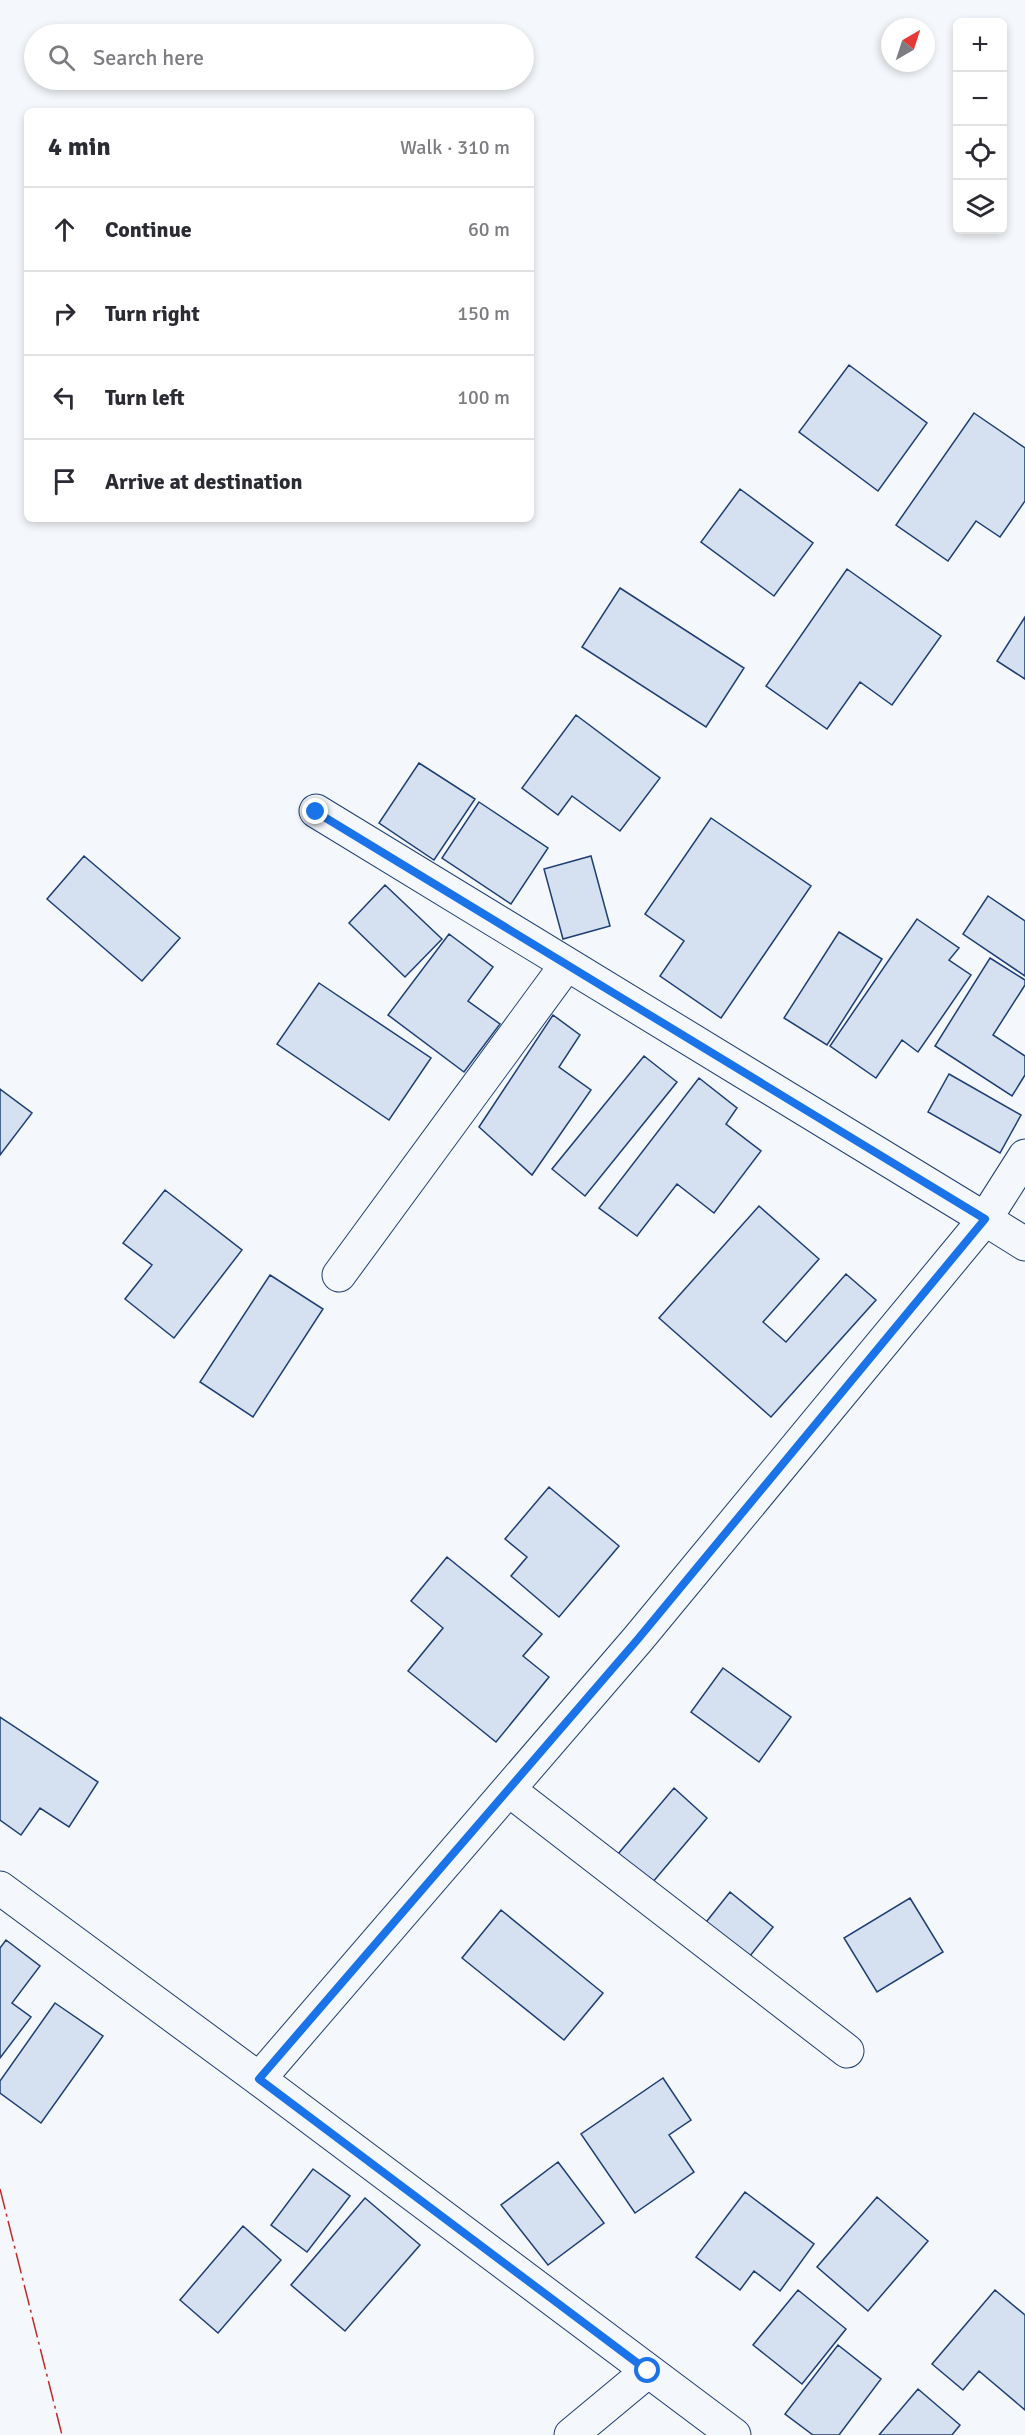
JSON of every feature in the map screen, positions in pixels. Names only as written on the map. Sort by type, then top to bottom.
[{"type":"street","points":[[316,812],[1025,1244]]},
{"type":"street","points":[[339,1275],[567,964]]},
{"type":"street","points":[[259,2079],[646,1630],[985,1219],[1025,1156]]},
{"type":"street","points":[[509,1790],[847,2051]]},
{"type":"street","points":[[0,1888],[734,2435]]},
{"type":"street","points":[[571,2435],[648,2371]]},
{"type":"building","points":[[849,365],[927,423],[878,491],[799,432]]},
{"type":"building","points":[[974,413],[1025,448],[1025,501],[1000,537],[976,521],[948,561],[896,525]]},
{"type":"building","points":[[740,489],[813,543],[774,596],[701,542]]},
{"type":"building","points":[[847,569],[941,636],[892,705],[860,682],[827,729],[766,686]]},
{"type":"building","points":[[620,588],[744,668],[706,727],[582,647]]},
{"type":"building","points":[[1025,617],[1025,679],[997,661]]},
{"type":"building","points":[[576,715],[660,778],[620,831],[572,796],[558,815],[522,788]]},
{"type":"building","points":[[419,763],[475,799],[434,860],[379,823]]},
{"type":"building","points":[[479,802],[548,848],[511,904],[442,858]]},
{"type":"building","points":[[711,818],[811,886],[721,1018],[660,976],[684,941],[645,914]]},
{"type":"building","points":[[84,856],[180,938],[142,981],[47,899]]},
{"type":"building","points":[[591,856],[610,926],[563,939],[544,869]]},
{"type":"building","points":[[385,885],[442,939],[405,977],[349,923]]},
{"type":"building","points":[[988,896],[1025,921],[1025,976],[963,934]]},
{"type":"building","points":[[917,919],[959,948],[949,960],[971,975],[918,1052],[902,1040],[876,1078],[830,1046]]},
{"type":"building","points":[[839,932],[882,959],[827,1045],[784,1018]]},
{"type":"building","points":[[449,934],[493,967],[468,1001],[500,1024],[464,1072],[388,1015]]},
{"type":"building","points":[[990,958],[1025,980],[1025,985],[993,1035],[1025,1056],[1025,1075],[1012,1096],[935,1046]]},
{"type":"building","points":[[319,983],[431,1058],[389,1120],[277,1044]]},
{"type":"building","points":[[553,1015],[580,1035],[559,1067],[591,1090],[532,1175],[479,1127]]},
{"type":"building","points":[[644,1056],[677,1082],[585,1196],[552,1169]]},
{"type":"building","points":[[949,1074],[1021,1115],[1000,1153],[928,1112]]},
{"type":"building","points":[[699,1078],[737,1108],[726,1124],[761,1151],[714,1213],[677,1184],[637,1236],[599,1208]]},
{"type":"building","points":[[0,1089],[32,1113],[0,1155]]},
{"type":"building","points":[[165,1190],[242,1250],[174,1338],[125,1299],[152,1265],[123,1243]]},
{"type":"building","points":[[759,1206],[819,1259],[763,1322],[786,1342],[846,1274],[876,1300],[771,1417],[659,1318]]},
{"type":"building","points":[[270,1275],[323,1309],[253,1417],[200,1382]]},
{"type":"building","points":[[549,1487],[619,1546],[559,1617],[511,1576],[527,1557],[505,1539]]},
{"type":"building","points":[[447,1557],[542,1634],[523,1656],[549,1677],[496,1742],[408,1671],[443,1628],[411,1601]]},
{"type":"building","points":[[723,1668],[791,1717],[759,1762],[691,1712]]},
{"type":"building","points":[[0,1717],[98,1782],[69,1827],[40,1808],[21,1835],[0,1820]]},
{"type":"building","points":[[674,1788],[707,1818],[652,1883],[618,1854]]},
{"type":"building","points":[[730,1892],[773,1927],[746,1961],[703,1926]]},
{"type":"building","points":[[910,1898],[943,1952],[877,1992],[844,1938]]},
{"type":"building","points":[[501,1910],[603,1993],[564,2040],[462,1958]]},
{"type":"building","points":[[6,1940],[40,1966],[12,2003],[31,2017],[0,2058],[0,1948]]},
{"type":"building","points":[[55,2003],[103,2036],[41,2123],[0,2093],[0,2081]]},
{"type":"building","points":[[663,2078],[691,2120],[669,2135],[694,2172],[635,2213],[581,2134]]},
{"type":"building","points":[[558,2162],[604,2223],[548,2265],[501,2205]]},
{"type":"building","points":[[313,2169],[350,2196],[307,2252],[271,2225]]},
{"type":"building","points":[[745,2192],[814,2244],[780,2291],[754,2271],[740,2290],[696,2257]]},
{"type":"building","points":[[877,2197],[928,2241],[868,2311],[817,2267]]},
{"type":"building","points":[[365,2198],[420,2245],[345,2331],[291,2285]]},
{"type":"building","points":[[243,2226],[281,2260],[218,2333],[180,2300]]},
{"type":"building","points":[[798,2290],[846,2329],[802,2384],[753,2345]]},
{"type":"building","points":[[995,2290],[1025,2315],[1025,2410],[979,2371],[963,2390],[932,2364]]},
{"type":"building","points":[[838,2345],[881,2379],[839,2435],[813,2435],[785,2414]]},
{"type":"building","points":[[918,2389],[960,2425],[952,2435],[879,2435]]},
{"type":"power","points":[[0,2189],[62,2435]]},
{"type":"route","points":[[316,812],[985,1219],[638,1639],[259,2079],[648,2371]]}]
